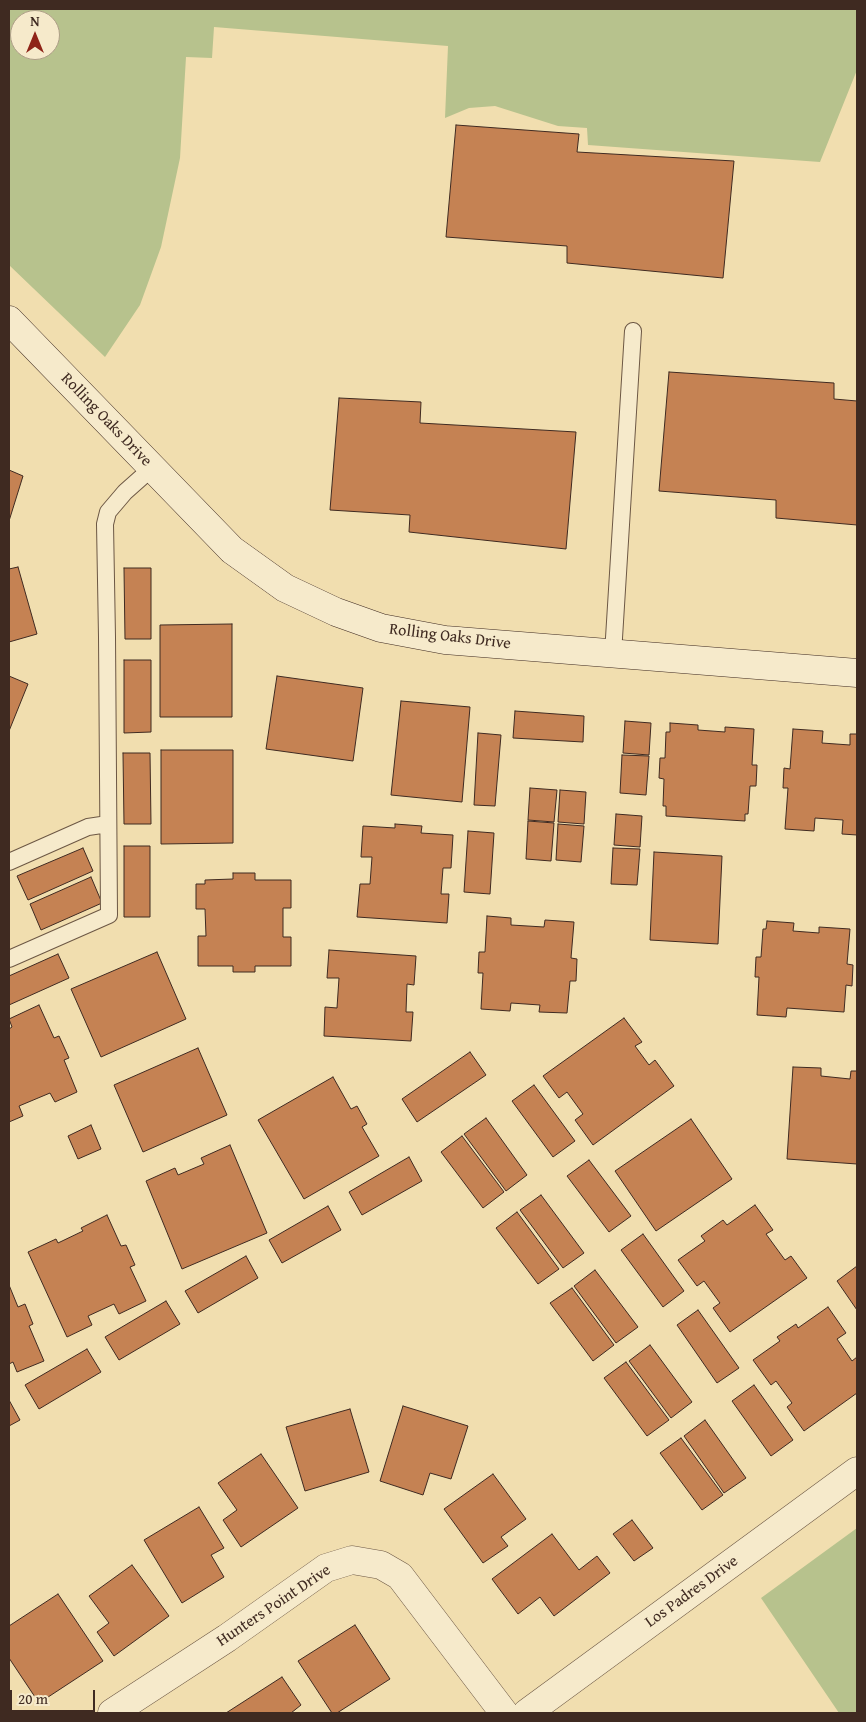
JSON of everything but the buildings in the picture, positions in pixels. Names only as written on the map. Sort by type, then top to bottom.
[{"type":"street","name":"Rolling Oaks Drive","points":[[9,320],[232,550],[285,588],[336,612],[381,628],[446,640],[857,672]]},
{"type":"street","name":"Los Padres Drive","points":[[527,1713],[857,1471]]},
{"type":"street","name":"Hunters Point Drive","points":[[112,1713],[227,1638],[326,1568],[352,1560],[381,1564],[400,1576],[504,1713]]},
{"type":"lane","points":[[613,654],[633,331]]},
{"type":"lane","points":[[9,959],[109,915],[105,524],[108,512],[125,492],[152,468]]},
{"type":"lane","points":[[9,862],[88,827],[108,824]]},
{"type":"green space","points":[[9,9],[857,9],[857,70],[820,162],[588,145],[587,128],[558,126],[495,106],[469,108],[445,118],[448,46],[214,27],[212,58],[186,57],[180,158],[161,247],[140,305],[105,357],[9,265]]},
{"type":"green space","points":[[857,1528],[857,1713],[839,1713],[761,1598]]}]
